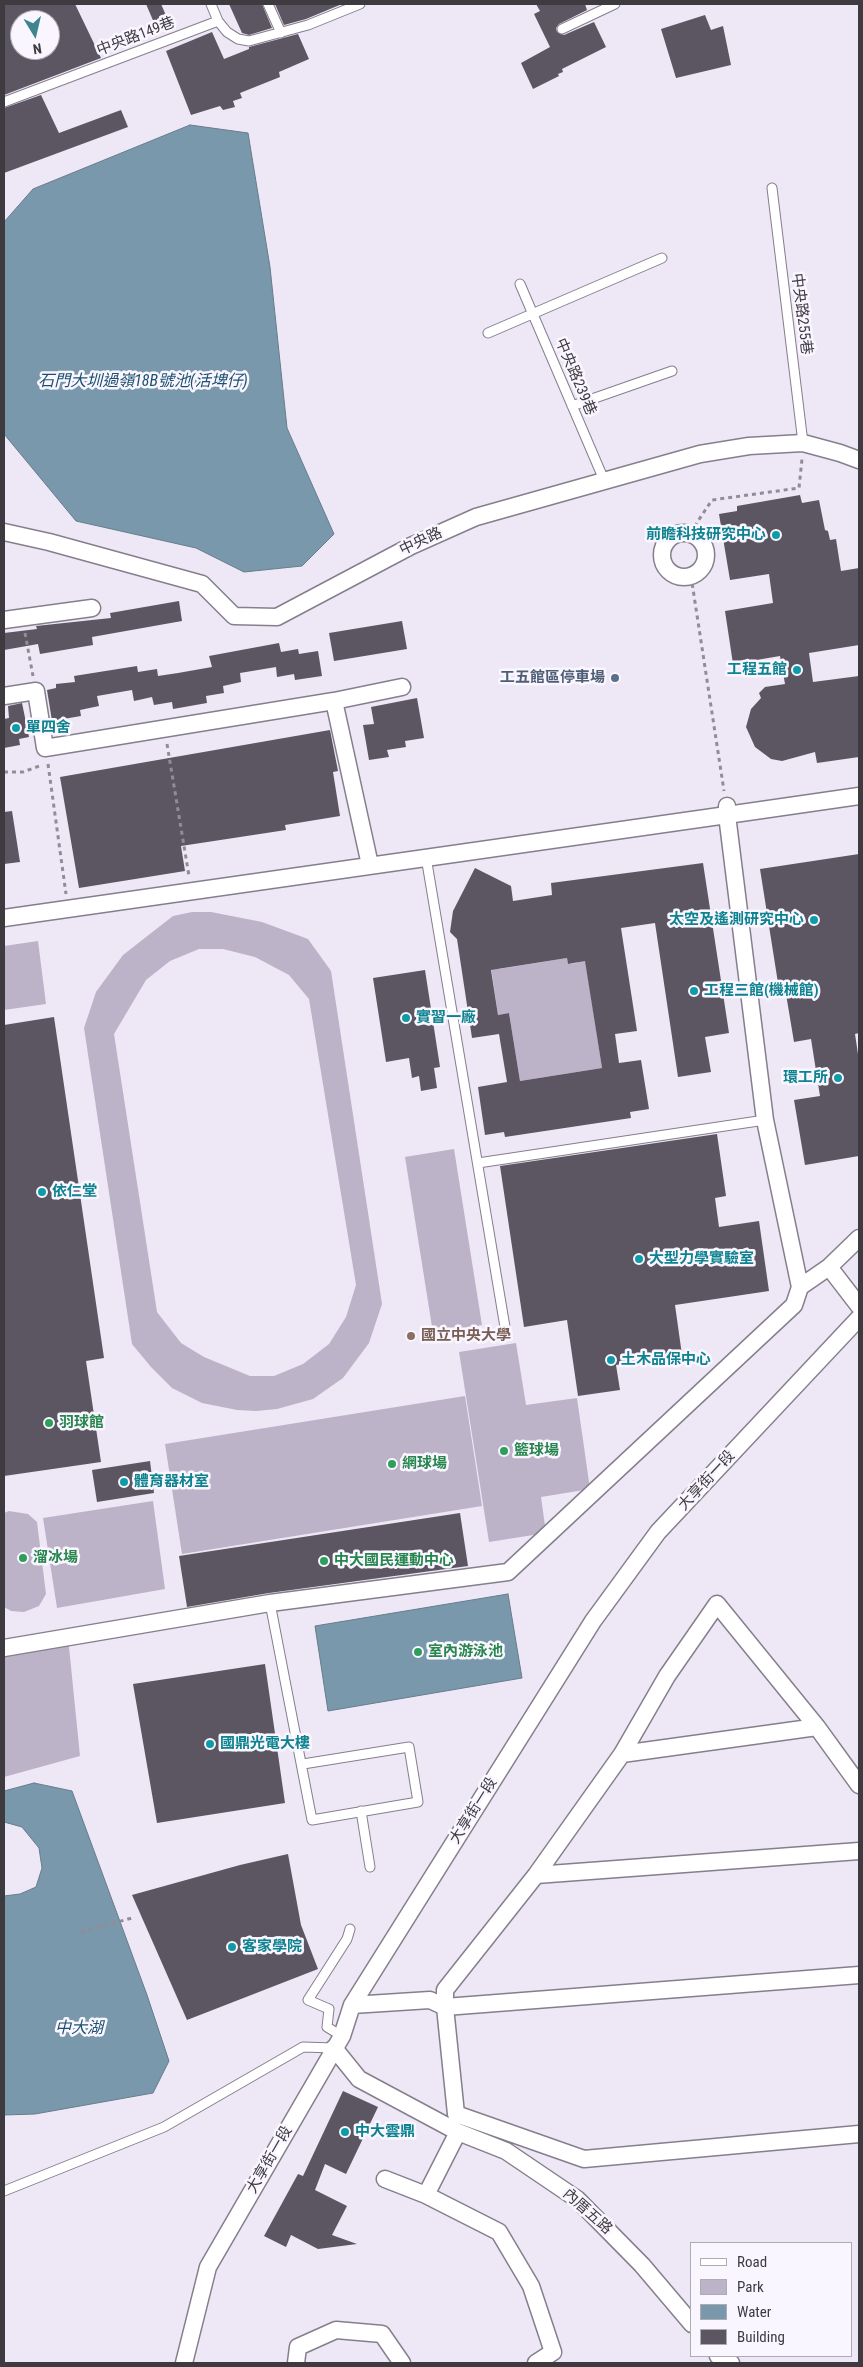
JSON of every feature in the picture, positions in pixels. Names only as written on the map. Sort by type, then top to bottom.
[{"type":"street","name":"中央路","points":[[4,532],[49,542],[202,584],[234,616],[277,617],[411,546],[476,517],[700,454],[749,446],[803,443],[840,452],[859,460]]},
{"type":"street","points":[[683,533],[690,534],[702,542],[706,555],[702,568],[691,576],[684,577],[671,573],[663,562],[662,556],[663,549],[670,538],[683,533]]},
{"type":"street","points":[[4,620],[92,608]]},
{"type":"street","points":[[4,696],[36,691],[46,756],[164,728],[334,701],[402,687]]},
{"type":"street","points":[[334,701],[370,866]]},
{"type":"street","points":[[4,918],[370,866],[727,810],[859,796]]},
{"type":"street","points":[[4,1648],[270,1603],[508,1572],[794,1305],[800,1287],[765,1120],[727,810]]},
{"type":"street","points":[[800,1287],[829,1267],[859,1238]]},
{"type":"street","points":[[829,1267],[859,1306]]},
{"type":"street","name":"大享街一段","points":[[184,2363],[208,2268],[338,2042],[352,2005],[593,1621],[658,1532],[859,1318]]},
{"type":"street","points":[[859,1785],[817,1727],[718,1604],[667,1676],[622,1754],[536,1875],[445,1990],[445,2007],[456,2114],[584,2159],[859,2134]]},
{"type":"street","points":[[622,1754],[817,1727]]},
{"type":"street","points":[[536,1875],[859,1851]]},
{"type":"street","points":[[352,2005],[430,2000],[445,2007],[859,1975]]},
{"type":"street","name":"內厝五路","points":[[338,2042],[359,2079],[458,2132],[506,2151],[577,2199],[642,2265],[690,2322]]},
{"type":"street","points":[[426,2195],[458,2132]]},
{"type":"street","points":[[386,2180],[426,2195],[499,2232],[531,2286],[553,2352],[536,2363]]},
{"type":"street","points":[[296,2363],[298,2347],[336,2330],[382,2334],[402,2363]]},
{"type":"street","points":[[720,2357],[731,2363]]},
{"type":"lane","points":[[211,4],[218,22],[227,32],[238,39],[249,40],[308,25],[360,4]]},
{"type":"lane","points":[[268,4],[281,33]]},
{"type":"lane","points":[[562,30],[615,4]]},
{"type":"lane","name":"中央路149巷","points":[[4,102],[218,22]]},
{"type":"lane","name":"中央路255巷","points":[[772,188],[803,443]]},
{"type":"lane","points":[[488,333],[662,258]]},
{"type":"lane","name":"中央路239巷","points":[[520,284],[604,480]]},
{"type":"lane","points":[[572,406],[672,370]]},
{"type":"lane","points":[[426,857],[506,1333]]},
{"type":"lane","points":[[478,1163],[765,1120]]},
{"type":"lane","points":[[270,1603],[312,1820],[418,1802],[409,1747],[302,1764]]},
{"type":"lane","points":[[361,1811],[370,1867]]},
{"type":"lane","points":[[4,2191],[164,2127],[302,2047],[338,2042],[328,2027],[329,2009],[308,2000],[347,1939],[350,1929]]},
{"type":"path","points":[[690,534],[712,500],[799,488],[803,443]]},
{"type":"path","points":[[691,576],[727,810]]},
{"type":"path","points":[[22,618],[36,691]]},
{"type":"path","points":[[164,728],[192,891]]},
{"type":"path","points":[[4,772],[22,772],[46,756],[68,909]]},
{"type":"path","points":[[81,1932],[132,1918]]},
{"type":"green space","points":[[192,912],[211,912],[262,922],[308,939],[331,971],[382,1304],[369,1343],[343,1378],[313,1399],[277,1409],[237,1410],[202,1403],[172,1388],[132,1344],[84,1028],[96,992],[123,955],[173,916]],"holes":[[[199,949],[223,949],[255,957],[289,975],[309,999],[356,1285],[346,1317],[329,1344],[303,1364],[274,1376],[250,1376],[204,1357],[181,1343],[157,1312],[114,1034],[146,980],[170,961]]]},
{"type":"green space","points":[[38,941],[46,1004],[4,1010],[4,946]]},
{"type":"green space","points":[[584,951],[602,1068],[520,1081],[509,1013],[498,1015],[490,960],[499,969],[567,958],[568,964],[577,963]]},
{"type":"green space","points":[[454,1149],[482,1325],[433,1333],[405,1157]]},
{"type":"green space","name":"籃球場","points":[[516,1343],[526,1405],[577,1398],[590,1489],[541,1497],[546,1533],[489,1542],[459,1352]]},
{"type":"green space","points":[[465,1396],[482,1506],[182,1554],[165,1444]]},
{"type":"green space","points":[[153,1501],[165,1589],[57,1608],[43,1518]]},
{"type":"green space","name":"溜冰場","points":[[9,1511],[28,1514],[37,1522],[46,1594],[39,1606],[24,1612],[11,1611],[4,1607],[4,1513]]},
{"type":"green space","points":[[68,1637],[80,1756],[4,1777],[4,1647]]},
{"type":"water","name":"石門大圳過嶺18B號池(活埤仔)","points":[[190,125],[248,133],[270,267],[287,428],[334,534],[302,566],[244,572],[196,548],[76,521],[4,434],[4,222],[33,189]]},
{"type":"water","name":"室內游泳池","points":[[508,1594],[522,1678],[328,1711],[315,1626]]},
{"type":"water","name":"中大湖","points":[[34,1783],[72,1791],[147,1995],[169,2061],[153,2093],[35,2114],[4,2115],[4,1896],[20,1894],[36,1887],[42,1868],[39,1848],[22,1827],[4,1822],[4,1791]]},
{"type":"building","points":[[4,4],[75,4],[101,58],[4,95]]},
{"type":"building","points":[[146,4],[161,4],[168,20],[155,25]]},
{"type":"building","points":[[229,4],[262,4],[272,28],[249,35],[242,33]]},
{"type":"building","points":[[275,4],[342,4],[306,19],[284,25]]},
{"type":"building","points":[[536,4],[585,4],[587,10],[559,24],[556,28],[557,32],[564,35],[594,22],[606,47],[562,69],[563,72],[558,74],[559,76],[533,89],[521,63],[550,47],[534,14],[540,11]]},
{"type":"building","points":[[705,15],[711,30],[723,26],[731,65],[676,78],[661,29]]},
{"type":"building","points":[[212,32],[224,59],[249,49],[249,47],[298,34],[309,59],[279,72],[280,77],[240,93],[242,98],[233,101],[235,107],[223,110],[220,106],[191,115],[166,51]]},
{"type":"building","points":[[41,95],[59,133],[121,110],[128,127],[4,173],[4,108]]},
{"type":"building","name":"工程五館","points":[[800,495],[802,503],[819,500],[825,530],[828,531],[830,540],[836,539],[841,571],[859,568],[859,645],[809,653],[813,682],[859,676],[859,757],[817,763],[815,752],[782,761],[771,759],[755,747],[746,727],[751,709],[761,698],[759,693],[765,687],[785,684],[780,656],[733,664],[725,611],[773,603],[769,574],[730,580],[719,514],[737,511],[737,506]]},
{"type":"building","points":[[179,601],[182,621],[92,637],[93,645],[40,654],[38,644],[4,650],[4,633],[37,629],[36,626],[111,618],[110,613]]},
{"type":"building","points":[[402,621],[407,649],[334,661],[329,633]]},
{"type":"building","points":[[279,643],[281,652],[298,649],[299,654],[318,651],[322,676],[295,680],[294,674],[277,677],[276,667],[240,673],[241,682],[223,686],[224,693],[206,696],[207,703],[173,709],[172,702],[154,705],[152,697],[134,701],[132,690],[97,696],[99,706],[80,710],[81,716],[52,721],[47,690],[56,688],[56,684],[75,682],[74,676],[137,666],[138,672],[157,669],[158,676],[178,673],[212,667],[209,656]]},
{"type":"building","points":[[417,698],[424,738],[405,741],[406,747],[387,750],[389,757],[369,760],[363,725],[374,724],[371,707]]},
{"type":"building","name":"單四舍","points":[[22,703],[29,737],[19,739],[20,745],[4,748],[4,719],[9,718],[8,706]]},
{"type":"building","points":[[330,730],[338,771],[333,772],[340,816],[285,825],[286,830],[181,846],[185,871],[79,888],[60,777]]},
{"type":"building","points":[[12,811],[20,862],[4,864],[4,812]]},
{"type":"building","points":[[859,854],[859,1033],[855,1034],[859,1061],[859,1156],[805,1165],[794,1100],[820,1096],[811,1039],[794,1042],[784,982],[778,983],[760,869]]},
{"type":"building","name":"工程三館(機械館)","points":[[703,863],[729,1033],[705,1037],[711,1072],[678,1077],[655,923],[621,928],[637,1031],[615,1034],[619,1063],[641,1060],[649,1109],[630,1112],[631,1118],[505,1137],[504,1132],[485,1135],[478,1087],[507,1082],[499,1034],[472,1038],[457,939],[450,932],[453,911],[475,868],[511,886],[513,901],[552,895],[551,883]],"holes":[[[567,958],[568,964],[585,961],[602,1068],[520,1081],[509,1013],[498,1015],[491,970]]]},
{"type":"building","name":"實習一廠","points":[[425,970],[440,1067],[434,1068],[437,1088],[421,1091],[419,1076],[412,1078],[409,1058],[386,1062],[373,978]]},
{"type":"building","name":"依仁堂","points":[[54,1017],[104,1358],[86,1361],[101,1462],[4,1476],[4,1025]]},
{"type":"building","name":"大型力學實驗室","points":[[717,1134],[726,1196],[715,1198],[719,1227],[759,1221],[769,1291],[675,1305],[682,1355],[616,1365],[620,1390],[578,1396],[567,1320],[524,1327],[500,1166]]},
{"type":"building","name":"體育器材室","points":[[150,1461],[154,1493],[97,1502],[92,1470]]},
{"type":"building","name":"中大國民運動中心","points":[[460,1513],[468,1566],[269,1593],[187,1607],[179,1556]]},
{"type":"building","name":"國鼎光電大樓","points":[[265,1664],[285,1803],[157,1823],[133,1684]]},
{"type":"building","name":"客家學院","points":[[288,1854],[301,1925],[318,1969],[187,2020],[132,1895],[240,1865]]},
{"type":"building","points":[[343,2091],[378,2107],[346,2174],[325,2164],[315,2190],[347,2206],[332,2235],[357,2244],[318,2249],[291,2235],[286,2247],[264,2236],[298,2174],[303,2176]]},
{"type":"place","name":"前瞻科技研究中心","points":[[776,535]]},
{"type":"place","name":"工程五館","points":[[797,670]]},
{"type":"place","name":"工五館區停車場","points":[[615,678]]},
{"type":"place","name":"單四舍","points":[[16,728]]},
{"type":"place","name":"太空及遙測研究中心","points":[[814,920]]},
{"type":"place","name":"工程三館(機械館)","points":[[694,991]]},
{"type":"place","name":"實習一廠","points":[[406,1018]]},
{"type":"place","name":"環工所","points":[[838,1078]]},
{"type":"place","name":"依仁堂","points":[[42,1192]]},
{"type":"place","name":"大型力學實驗室","points":[[639,1259]]},
{"type":"place","name":"國立中央大學","points":[[411,1336]]},
{"type":"place","name":"土木品保中心","points":[[611,1360]]},
{"type":"place","name":"羽球館","points":[[49,1423]]},
{"type":"place","name":"籃球場","points":[[504,1451]]},
{"type":"place","name":"網球場","points":[[392,1464]]},
{"type":"place","name":"體育器材室","points":[[124,1482]]},
{"type":"place","name":"溜冰場","points":[[23,1558]]},
{"type":"place","name":"中大國民運動中心","points":[[324,1561]]},
{"type":"place","name":"室內游泳池","points":[[418,1652]]},
{"type":"place","name":"國鼎光電大樓","points":[[210,1744]]},
{"type":"place","name":"客家學院","points":[[232,1947]]},
{"type":"place","name":"中大雲鼎","points":[[345,2132]]}]
